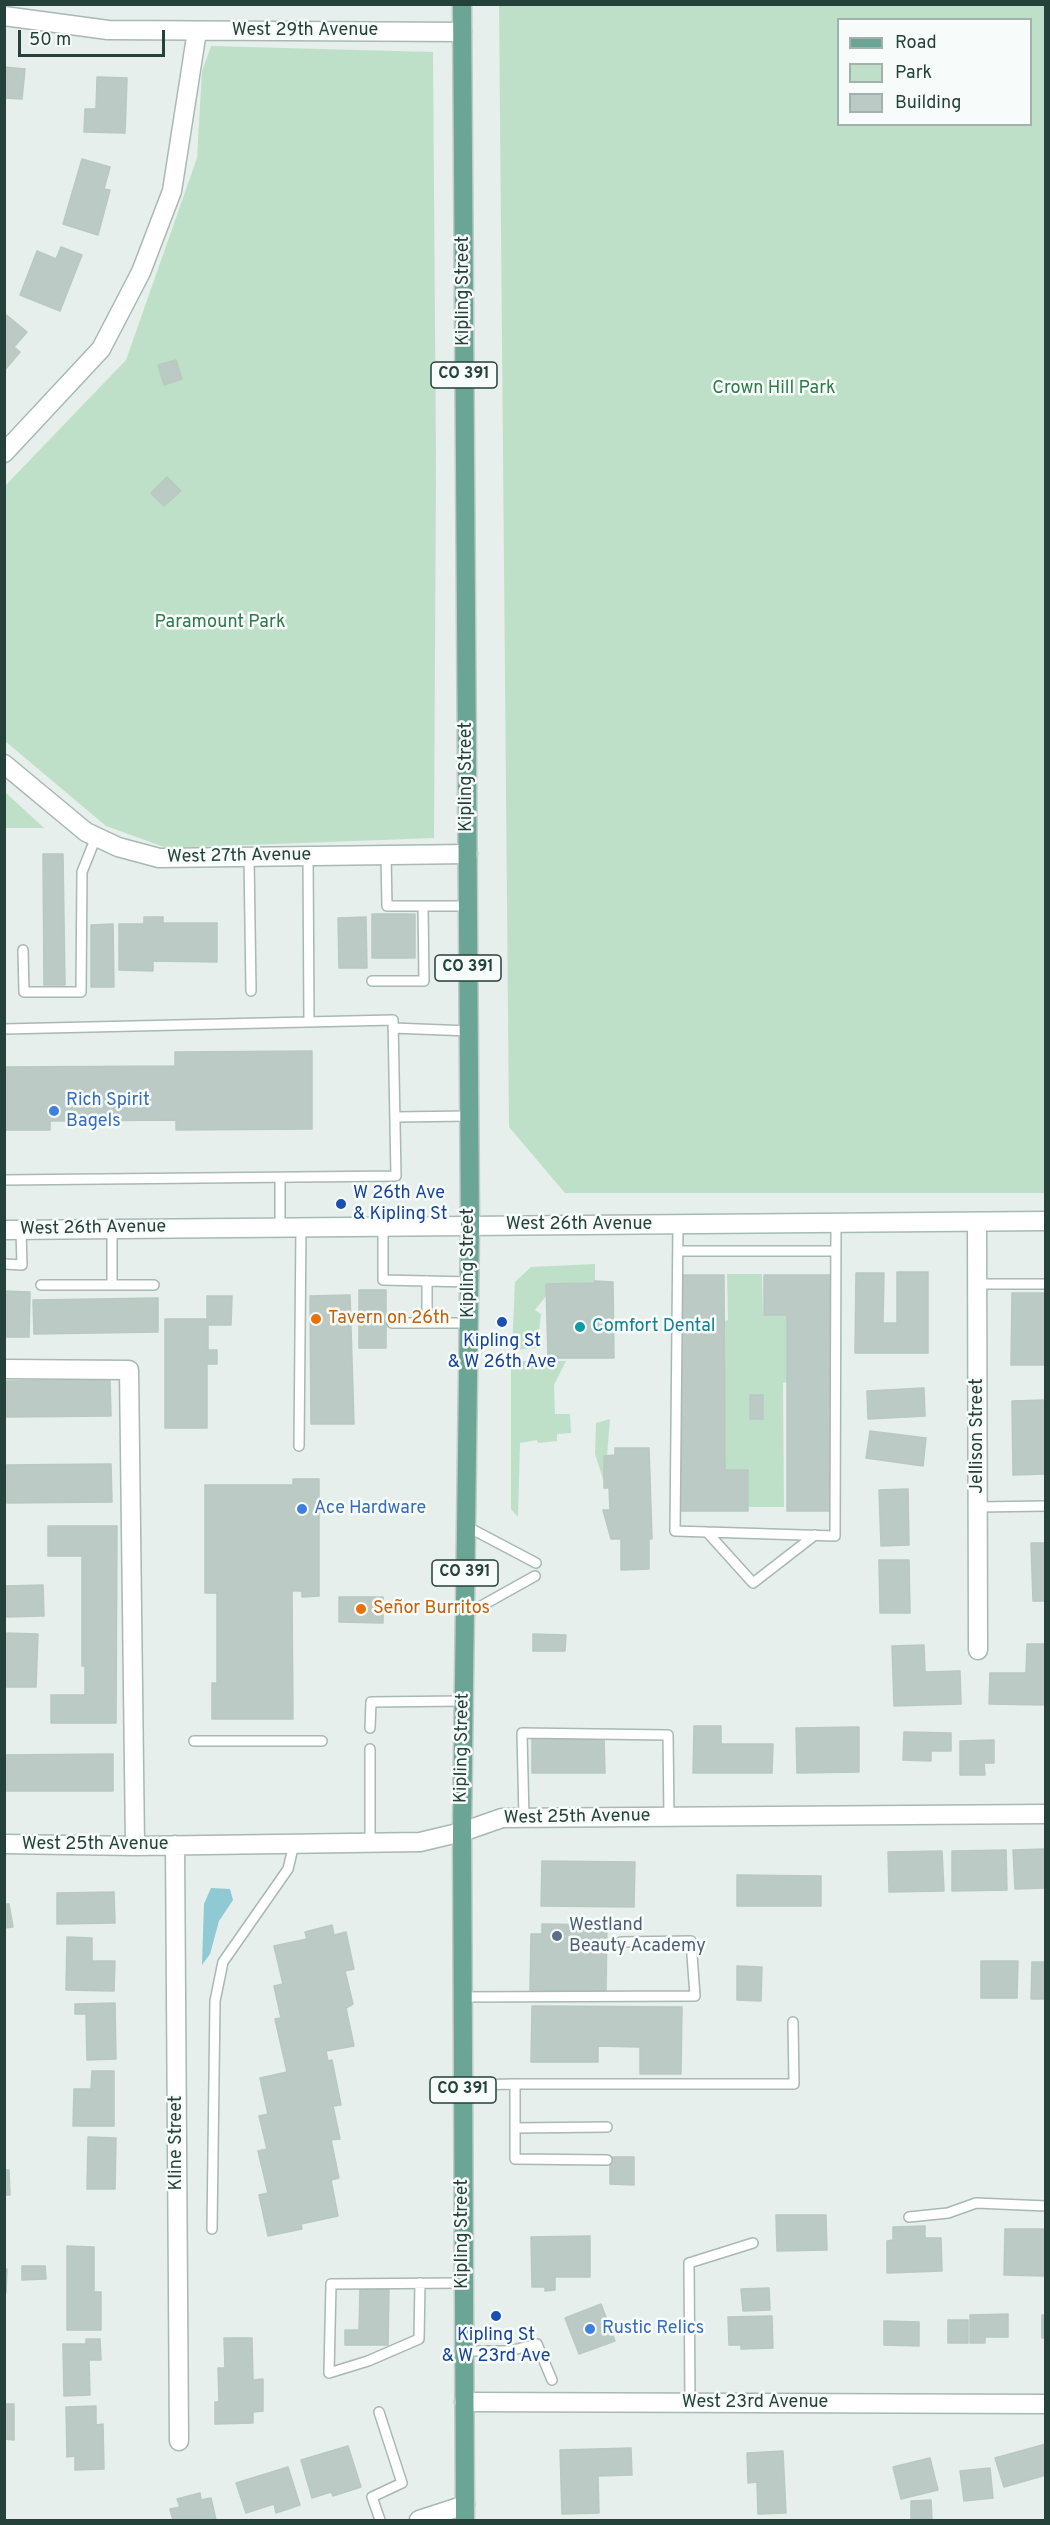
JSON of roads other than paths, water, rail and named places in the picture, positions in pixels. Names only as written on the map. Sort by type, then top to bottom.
[{"type":"main road","name":"Kipling Street","points":[[462,4],[470,1226],[462,1832],[465,2513]]},
{"type":"street","name":"West 29th Avenue","points":[[4,16],[108,30],[462,32]]},
{"type":"street","points":[[4,453],[101,348],[141,272],[172,190],[197,31]]},
{"type":"street","name":"West 27th Avenue","points":[[4,764],[86,832],[118,847],[159,858],[468,854]]},
{"type":"street","name":"West 26th Avenue","points":[[13,1230],[1046,1221]]},
{"type":"street","name":"Jellison Street","points":[[977,1222],[978,1650]]},
{"type":"street","points":[[4,1369],[129,1370],[135,1846]]},
{"type":"street","name":"West 25th Avenue","points":[[4,1844],[135,1846],[420,1842],[462,1832],[502,1818],[1046,1814]]},
{"type":"street","name":"Kline Street","points":[[175,1845],[179,2441]]},
{"type":"street","name":"West 23rd Avenue","points":[[464,2402],[1046,2404]]},
{"type":"street","points":[[418,2520],[465,2513]]},
{"type":"lane","points":[[23,950],[24,992],[81,992],[82,872],[96,837]]},
{"type":"lane","points":[[386,854],[387,906],[468,906]]},
{"type":"lane","points":[[308,856],[309,1022]]},
{"type":"lane","points":[[249,857],[251,991]]},
{"type":"lane","points":[[372,981],[424,981],[423,906]]},
{"type":"lane","points":[[4,1029],[393,1020],[396,1176],[4,1180]]},
{"type":"lane","points":[[393,1029],[469,1031]]},
{"type":"lane","points":[[395,1117],[469,1116]]},
{"type":"lane","points":[[279,1178],[279,1227]]},
{"type":"lane","points":[[678,1225],[675,1531],[835,1536],[836,1223]]},
{"type":"lane","points":[[299,1446],[301,1227]]},
{"type":"lane","points":[[383,1227],[383,1280],[469,1281]]},
{"type":"lane","points":[[112,1229],[112,1285]]},
{"type":"lane","points":[[4,1264],[22,1265],[13,1230]]},
{"type":"lane","points":[[678,1251],[836,1251]]},
{"type":"lane","points":[[427,1281],[427,1323]]},
{"type":"lane","points":[[978,1284],[1046,1284]]},
{"type":"lane","points":[[42,1286],[154,1285]]},
{"type":"lane","points":[[392,1323],[468,1323]]},
{"type":"lane","points":[[978,1507],[1046,1506]]},
{"type":"lane","points":[[466,1526],[536,1563]]},
{"type":"lane","points":[[707,1532],[753,1583],[815,1535]]},
{"type":"lane","points":[[465,1615],[535,1576]]},
{"type":"lane","points":[[370,1728],[370,1702],[464,1701]]},
{"type":"lane","points":[[524,1818],[522,1733],[668,1734],[669,1817]]},
{"type":"lane","points":[[194,1741],[322,1741]]},
{"type":"lane","points":[[370,1749],[370,1843]]},
{"type":"lane","points":[[212,2229],[215,2001],[223,1962],[288,1869],[294,1844]]},
{"type":"lane","points":[[462,1997],[695,1996],[691,1941],[621,1942]]},
{"type":"lane","points":[[463,2085],[794,2084],[793,2022]]},
{"type":"lane","points":[[515,2084],[515,2158],[607,2160]]},
{"type":"lane","points":[[515,2128],[607,2127]]},
{"type":"lane","points":[[909,2217],[948,2213],[976,2203],[1046,2206]]},
{"type":"lane","points":[[690,2403],[689,2263],[753,2242]]},
{"type":"lane","points":[[420,2283],[419,2339],[368,2361],[329,2373],[331,2284],[420,2283],[464,2283]]},
{"type":"lane","points":[[464,2351],[509,2351],[537,2344],[552,2380]]},
{"type":"lane","points":[[379,2412],[402,2483],[372,2497],[380,2520]]},
{"type":"water","points":[[211,1888],[230,1889],[233,1900],[219,1921],[210,1954],[202,1965],[204,1904]]},
{"type":"place","name":"Rich Spirit Bagels","points":[[54,1111]]},
{"type":"place","name":"W 26th Ave & Kipling St","points":[[341,1204]]},
{"type":"place","name":"Tavern on 26th","points":[[316,1319]]},
{"type":"place","name":"Kipling St & W 26th Ave","points":[[502,1322]]},
{"type":"place","name":"Comfort Dental","points":[[580,1327]]},
{"type":"place","name":"Ace Hardware","points":[[302,1509]]},
{"type":"place","name":"Señor Burritos","points":[[361,1609]]},
{"type":"place","name":"Westland Beauty Academy","points":[[557,1936]]},
{"type":"place","name":"Kipling St & W 23rd Ave","points":[[496,2316]]},
{"type":"place","name":"Rustic Relics","points":[[590,2329]]},
{"type":"park label","name":"Crown Hill Park","points":[[774,389]]},
{"type":"park label","name":"Paramount Park","points":[[220,623]]}]
